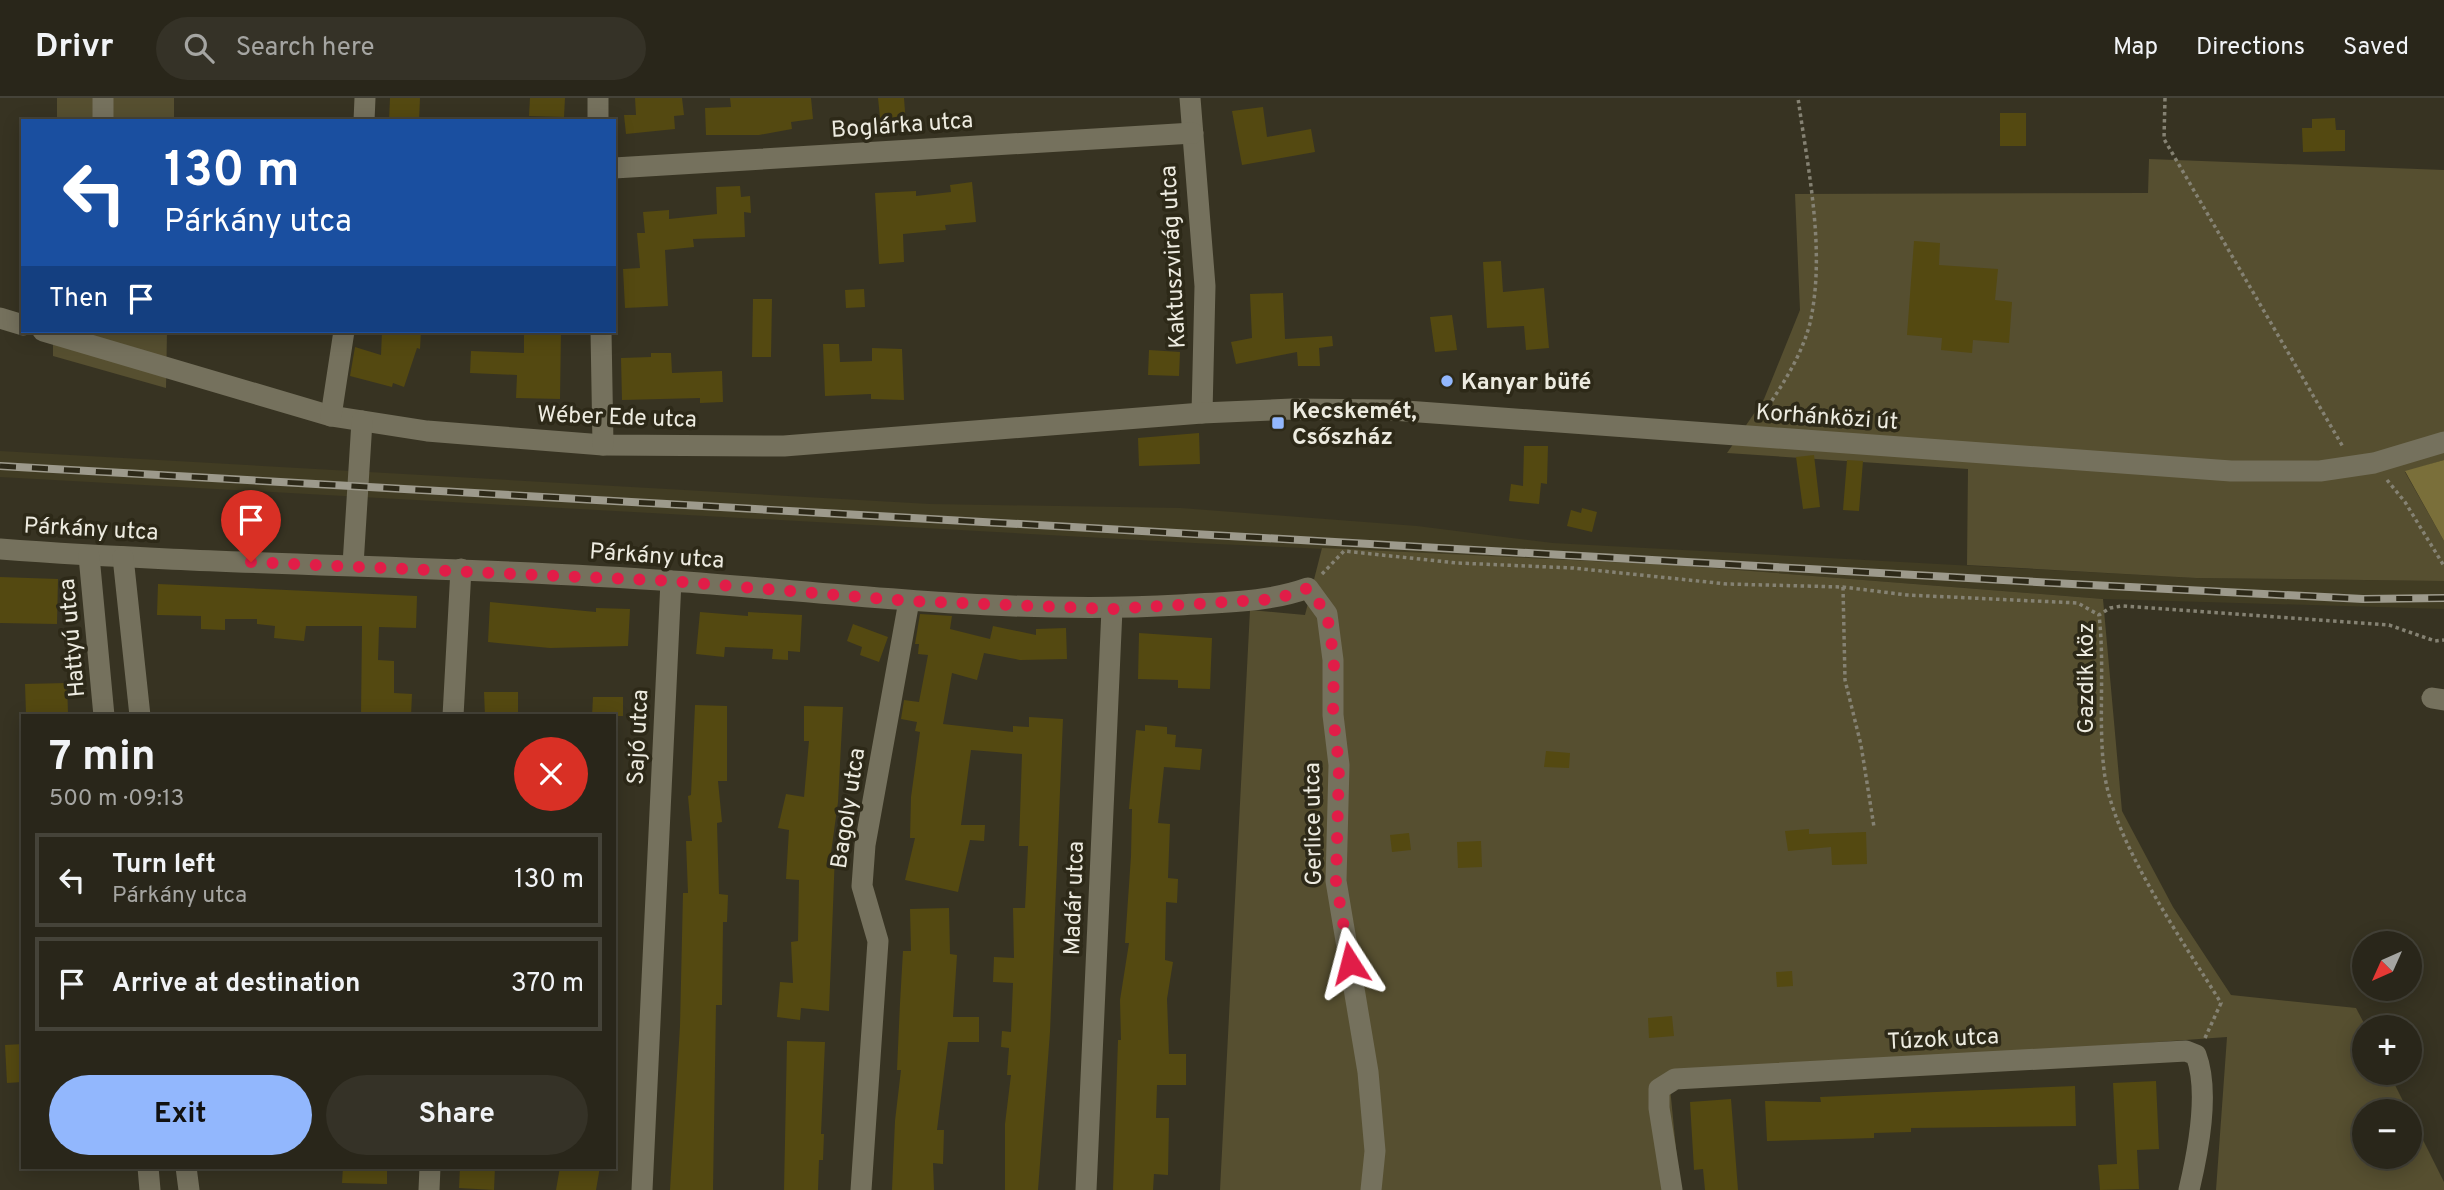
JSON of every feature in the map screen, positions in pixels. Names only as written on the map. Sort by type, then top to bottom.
[{"type":"street","points":[[103,98],[103,119]]},
{"type":"street","points":[[364,119],[365,98]]},
{"type":"street","points":[[598,98],[598,119]]},
{"type":"street","name":"Kaktuszvirág utca","points":[[1190,98],[1205,286],[1202,414]]},
{"type":"street","name":"Boglárka utca","points":[[616,169],[1193,133]]},
{"type":"street","points":[[0,318],[21,324]]},
{"type":"street","name":"Wéber Ede utca","points":[[58,333],[94,338],[331,416],[427,431],[603,445],[784,446],[1202,414]]},
{"type":"street","points":[[331,416],[344,333]]},
{"type":"street","points":[[601,333],[603,445]]},
{"type":"street","name":"Korhánközi út","points":[[1202,414],[1292,409],[1392,411],[2231,471],[2293,473],[2364,465],[2444,442]]},
{"type":"street","points":[[353,565],[362,421]]},
{"type":"street","name":"Párkány utca","points":[[0,549],[89,556],[461,569],[671,581],[909,601],[1112,609],[1276,599],[1308,588]]},
{"type":"street","name":"Hattyú utca","points":[[89,556],[104,714]]},
{"type":"street","points":[[123,557],[140,714]]},
{"type":"street","points":[[453,714],[461,569]]},
{"type":"street","name":"Sajó utca","points":[[642,1190],[671,581]]},
{"type":"street","name":"Gerlice utca","points":[[1308,588],[1327,614],[1334,660],[1333,715],[1339,765],[1336,881],[1368,1072],[1375,1151],[1371,1190]]},
{"type":"street","name":"Bagoly utca","points":[[861,1190],[878,941],[862,886],[865,845],[909,601]]},
{"type":"street","name":"Madár utca","points":[[1086,1190],[1112,609]]},
{"type":"street","name":"Túzok utca","points":[[1672,1190],[1659,1108],[1659,1089],[1675,1079],[2186,1051],[2196,1055]]},
{"type":"street","points":[[2189,1190],[2201,1122],[2200,1065],[2196,1055]]},
{"type":"street","points":[[148,1169],[150,1190]]},
{"type":"street","points":[[186,1169],[189,1190]]},
{"type":"street","points":[[429,1190],[430,1169]]},
{"type":"path","points":[[1746,437],[1785,383],[1809,325],[1816,283],[1811,193],[1798,98]]},
{"type":"path","points":[[2165,98],[2164,139],[2364,465],[2405,502],[2444,566]]},
{"type":"path","points":[[1308,588],[1344,551],[1457,563],[1573,568],[1727,584],[1843,587],[1907,595],[2078,603],[2099,615]]},
{"type":"path","points":[[1843,587],[1846,680],[1861,745],[1874,827]]},
{"type":"path","name":"Gazdik köz","points":[[2196,1055],[2221,1003],[2164,909],[2113,813],[2104,771],[2099,615],[2110,608],[2122,606],[2389,625],[2435,641],[2444,640]]},
{"type":"shaded area","points":[[57,98],[174,98],[174,119],[57,119]]},
{"type":"shaded area","points":[[2149,159],[2444,170],[2444,460],[2405,472],[2444,541],[2444,581],[2196,578],[1967,565],[1968,469],[1727,453],[1764,399],[1800,310],[1795,194],[2148,193]]},
{"type":"shaded area","points":[[53,333],[167,333],[166,388],[53,356]]},
{"type":"shaded area","points":[[0,451],[930,504],[1181,508],[1417,526],[1553,543],[2196,578],[2444,581],[2444,609],[2103,599],[1675,565],[1194,543],[0,477]]},
{"type":"shaded area","points":[[2444,460],[2444,541],[2405,471]]},
{"type":"shaded area","points":[[1322,548],[1675,565],[2103,599],[2122,811],[2173,907],[2231,995],[2356,1008],[2360,1015],[2352,1015],[2352,1085],[2395,1085],[2402,1099],[2352,1099],[2352,1169],[2422,1169],[2422,1138],[2444,1182],[2444,1190],[2216,1190],[2227,1037],[1669,1077],[1680,1190],[1220,1190],[1250,610],[1305,615]]},
{"type":"building","points":[[390,98],[420,98],[419,119],[389,119]]},
{"type":"building","points":[[530,98],[565,98],[564,117],[529,116]]},
{"type":"building","points":[[635,98],[682,98],[684,115],[674,116],[675,129],[626,134],[624,115],[636,115]]},
{"type":"building","points":[[730,98],[811,98],[813,119],[791,122],[792,129],[759,135],[706,135],[705,108],[731,107]]},
{"type":"building","points":[[878,98],[904,98],[906,125],[881,127]]},
{"type":"building","points":[[1263,107],[1267,137],[1311,129],[1315,152],[1242,165],[1232,111]]},
{"type":"building","points":[[2000,113],[2026,113],[2026,146],[2000,146]]},
{"type":"building","points":[[2335,118],[2336,130],[2345,130],[2345,151],[2303,152],[2302,128],[2312,128],[2312,119]]},
{"type":"building","points":[[972,182],[976,222],[945,225],[946,230],[903,234],[904,262],[879,264],[875,193],[916,191],[916,196],[951,192],[950,185]]},
{"type":"building","points":[[740,186],[741,197],[750,196],[751,213],[744,212],[745,237],[693,239],[694,247],[665,250],[668,306],[625,308],[623,269],[640,268],[637,233],[645,233],[643,212],[669,210],[669,219],[717,214],[716,187]]},
{"type":"building","points":[[1914,241],[1940,243],[1939,265],[1998,269],[1995,300],[2012,302],[2009,343],[1973,340],[1972,353],[1941,350],[1942,338],[1907,335]]},
{"type":"building","points":[[1501,261],[1503,292],[1544,288],[1549,348],[1526,350],[1524,326],[1487,328],[1483,262]]},
{"type":"building","points":[[864,289],[865,307],[846,308],[845,290]]},
{"type":"building","points":[[1283,293],[1285,339],[1332,336],[1333,346],[1319,348],[1320,366],[1298,366],[1297,352],[1236,364],[1231,342],[1252,338],[1250,294]]},
{"type":"building","points":[[753,299],[772,299],[771,357],[752,357]]},
{"type":"building","points":[[1452,315],[1457,350],[1435,352],[1430,317]]},
{"type":"building","points":[[382,333],[421,333],[420,349],[417,348],[404,387],[393,383],[392,387],[350,376],[355,347],[381,355]]},
{"type":"building","points":[[524,333],[561,333],[560,399],[516,398],[517,375],[470,373],[471,351],[524,353]]},
{"type":"building","points":[[823,344],[839,344],[840,362],[872,361],[872,348],[902,349],[904,400],[871,399],[871,394],[825,396]]},
{"type":"building","points":[[1149,350],[1180,352],[1179,376],[1148,375]]},
{"type":"building","points":[[651,353],[671,353],[672,373],[722,371],[723,402],[700,403],[700,398],[622,400],[621,358],[651,357]]},
{"type":"building","points":[[1199,433],[1200,464],[1139,466],[1138,438]]},
{"type":"building","points":[[1524,446],[1548,446],[1547,484],[1541,483],[1539,504],[1509,501],[1511,484],[1523,486]]},
{"type":"building","points":[[1814,455],[1820,507],[1803,509],[1796,457]]},
{"type":"building","points":[[1847,460],[1863,461],[1859,511],[1843,510]]},
{"type":"building","points":[[1582,508],[1597,512],[1592,532],[1567,526],[1571,510],[1581,513]]},
{"type":"building","points":[[0,577],[58,579],[57,624],[0,623]]},
{"type":"building","points":[[158,584],[417,596],[416,628],[379,627],[378,660],[394,661],[394,693],[412,694],[411,714],[361,714],[362,626],[306,626],[304,641],[274,638],[275,626],[257,624],[257,619],[225,619],[225,630],[201,629],[201,616],[157,615]]},
{"type":"building","points":[[490,602],[596,612],[596,608],[630,609],[628,646],[550,648],[488,642]]},
{"type":"building","points":[[700,612],[748,616],[748,612],[802,615],[800,652],[788,651],[788,660],[772,659],[773,649],[725,647],[724,657],[696,654]]},
{"type":"building","points":[[920,614],[952,616],[950,629],[990,639],[993,626],[1036,635],[1036,629],[1066,628],[1067,659],[1020,660],[984,653],[977,680],[952,673],[943,724],[1013,732],[1013,726],[1029,727],[1029,717],[1063,719],[1050,1032],[1038,1190],[1005,1190],[1005,1124],[1011,1075],[1007,1075],[1009,1048],[1001,1047],[1002,1031],[1011,1032],[1013,983],[993,982],[994,957],[1014,958],[1013,908],[1025,908],[1028,846],[1019,846],[1022,754],[971,750],[961,825],[985,825],[984,841],[970,840],[958,892],[905,880],[915,838],[910,838],[911,797],[920,732],[915,731],[917,722],[901,719],[904,700],[919,702],[928,655],[918,654],[919,644],[915,644]]},
{"type":"building","points":[[853,624],[888,637],[879,662],[860,655],[862,647],[847,641]]},
{"type":"building","points":[[1139,633],[1212,638],[1210,689],[1178,688],[1178,680],[1138,679]]},
{"type":"building","points":[[67,683],[68,713],[26,714],[25,684]]},
{"type":"building","points":[[484,692],[518,692],[517,714],[485,714]]},
{"type":"building","points":[[593,697],[623,697],[623,716],[592,714]]},
{"type":"building","points":[[695,705],[727,706],[727,781],[718,781],[722,822],[717,823],[719,894],[728,895],[727,922],[723,922],[722,1005],[716,1005],[713,1190],[670,1190],[680,1026],[683,893],[688,893],[686,841],[692,841],[688,796],[691,795]]},
{"type":"building","points":[[804,706],[843,707],[838,802],[831,853],[835,853],[829,1011],[801,1008],[800,1020],[777,1017],[780,982],[793,983],[791,942],[798,941],[799,880],[786,879],[789,830],[778,828],[786,794],[804,797],[809,741],[804,741]]},
{"type":"building","points":[[1145,725],[1167,727],[1167,734],[1176,735],[1175,747],[1202,749],[1200,770],[1164,767],[1158,823],[1170,824],[1168,878],[1178,879],[1177,903],[1166,902],[1165,960],[1173,962],[1167,999],[1169,1054],[1186,1054],[1186,1085],[1157,1085],[1156,1118],[1169,1118],[1168,1175],[1154,1174],[1153,1190],[1113,1190],[1118,1040],[1121,1040],[1120,1000],[1129,943],[1125,943],[1131,856],[1132,809],[1129,809],[1136,730],[1145,731]]},
{"type":"building","points":[[1546,751],[1570,753],[1569,768],[1544,767]]},
{"type":"building","points":[[1809,829],[1809,834],[1866,832],[1867,864],[1832,865],[1831,847],[1788,851],[1785,831]]},
{"type":"building","points":[[1409,833],[1411,850],[1392,852],[1390,835]]},
{"type":"building","points":[[1481,841],[1482,867],[1458,868],[1457,842]]},
{"type":"building","points":[[949,908],[950,954],[957,955],[953,1017],[979,1017],[979,1042],[948,1042],[937,1130],[944,1130],[943,1164],[933,1163],[934,1190],[892,1190],[895,1121],[901,1070],[897,1070],[903,951],[911,951],[910,909]]},
{"type":"building","points":[[1792,971],[1793,986],[1777,987],[1776,972]]},
{"type":"building","points":[[1672,1016],[1674,1036],[1649,1038],[1648,1018]]},
{"type":"building","points":[[787,1041],[825,1042],[821,1134],[824,1134],[823,1160],[819,1160],[818,1190],[784,1190]]},
{"type":"building","points":[[21,1044],[21,1082],[7,1083],[5,1045]]},
{"type":"building","points":[[2156,1081],[2159,1149],[2137,1150],[2139,1189],[2100,1190],[2098,1165],[2117,1164],[2113,1083]]},
{"type":"building","points":[[2075,1086],[2076,1126],[1911,1128],[1911,1132],[1874,1133],[1874,1138],[1767,1141],[1765,1101],[1821,1102],[1820,1097]]},
{"type":"building","points":[[1731,1099],[1738,1190],[1705,1190],[1703,1169],[1694,1170],[1690,1102]]},
{"type":"building","points":[[343,1169],[387,1169],[387,1184],[342,1183]]},
{"type":"building","points":[[460,1169],[495,1169],[494,1190],[459,1188]]},
{"type":"building","points":[[560,1169],[600,1169],[596,1190],[556,1190]]},
{"type":"railway","points":[[0,466],[2072,584],[2363,599],[2444,598]]},
{"type":"place","name":"Kanyar büfé","points":[[1447,381]]},
{"type":"place","name":"Kecskemét, Csőszház","points":[[1278,423]]},
{"type":"route","points":[[251,562],[461,569],[671,581],[909,601],[1112,609],[1276,599],[1308,588],[1327,614],[1334,660],[1333,715],[1339,765],[1336,881],[1350,963]]}]
